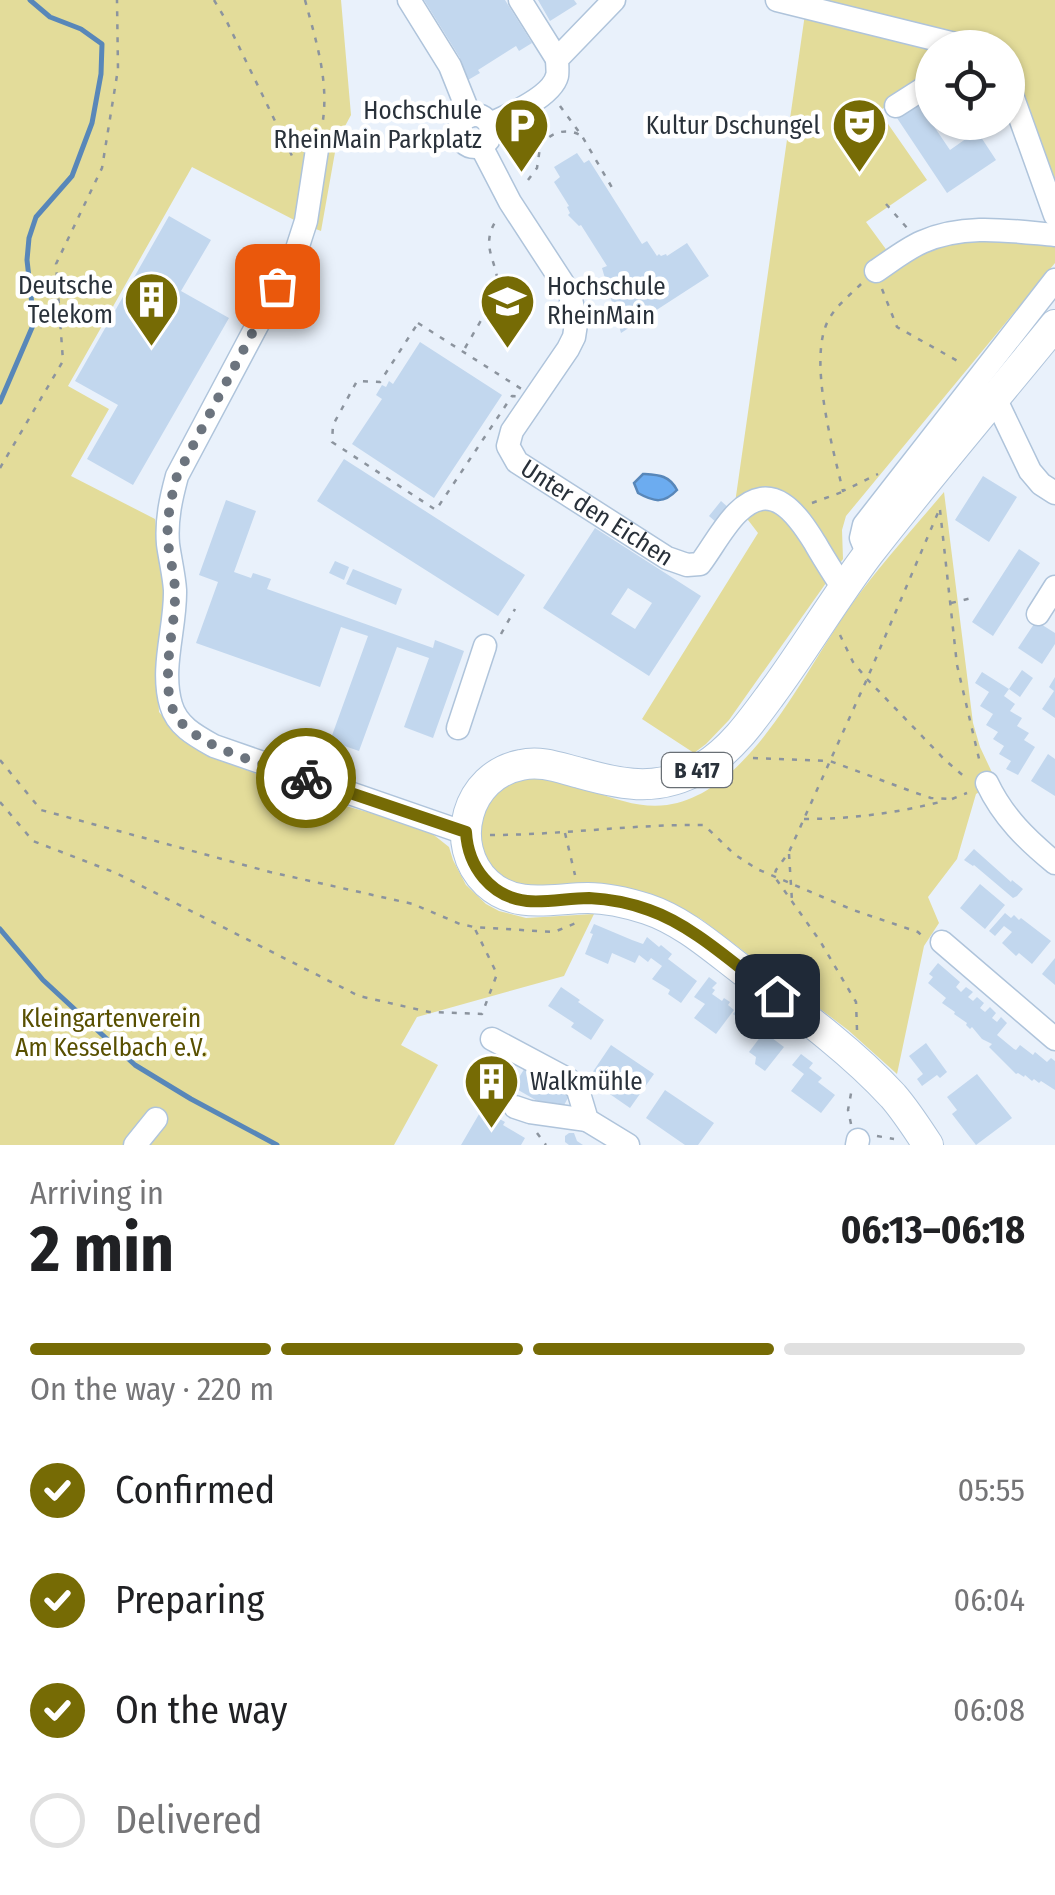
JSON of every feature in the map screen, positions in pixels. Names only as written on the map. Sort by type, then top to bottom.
[{"type":"main road","name":"B 417","points":[[466,832],[469,811],[479,791],[494,776],[514,766],[547,764],[635,785],[668,782],[718,757],[752,722],[923,468],[988,387],[1055,324]]},
{"type":"main road","points":[[466,832],[469,855],[480,874],[506,895],[528,901],[616,901],[647,909],[692,932],[858,1063],[893,1096],[928,1145]]},
{"type":"street","name":"Unter den Eichen","points":[[409,0],[450,66],[510,202],[570,294],[576,324],[574,337],[512,431],[508,446],[517,462],[667,558],[687,565],[700,564],[736,514],[759,499],[771,499],[790,509]]},
{"type":"street","points":[[480,128],[526,106],[557,76],[557,58],[520,0]]},
{"type":"street","points":[[557,58],[614,0]]},
{"type":"street","points":[[777,0],[915,34]]},
{"type":"street","points":[[896,106],[915,93]]},
{"type":"street","points":[[1025,131],[1055,215]]},
{"type":"street","points":[[318,143],[306,220],[296,252],[177,476],[171,497],[168,540],[175,588],[168,675],[171,705],[194,736],[214,746],[466,832]]},
{"type":"street","points":[[876,271],[921,242],[938,236],[971,230],[1055,235]]},
{"type":"street","points":[[1055,280],[988,387],[1030,472],[1055,493]]},
{"type":"street","points":[[790,509],[800,520],[836,601]]},
{"type":"street","points":[[1038,614],[1055,588]]},
{"type":"street","points":[[458,728],[485,646]]},
{"type":"street","points":[[986,783],[1015,827],[1055,863]]},
{"type":"street","points":[[942,942],[1055,1039]]},
{"type":"street","points":[[492,1040],[569,1080],[578,1090],[587,1120]]},
{"type":"street","points":[[515,1106],[530,1112],[587,1120],[628,1145]]},
{"type":"street","points":[[135,1145],[156,1119]]},
{"type":"path","points":[[0,468],[62,361],[56,264],[102,168],[118,69],[116,0]]},
{"type":"path","points":[[214,0],[293,159]]},
{"type":"path","points":[[305,0],[323,68],[324,115],[318,143]]},
{"type":"path","points":[[548,88],[614,192]]},
{"type":"path","points":[[528,180],[536,168],[548,88]]},
{"type":"path","points":[[540,146],[546,138],[562,132],[582,136]]},
{"type":"path","points":[[463,351],[497,293],[499,283],[490,255],[489,234],[510,202]]},
{"type":"path","points":[[886,204],[921,242]]},
{"type":"path","points":[[843,491],[826,416],[821,346],[828,320],[876,271],[897,327],[947,354],[988,387]]},
{"type":"path","points":[[418,323],[534,397],[512,396],[436,510],[332,442],[332,425],[357,381],[380,382],[418,323]]},
{"type":"path","points":[[790,509],[843,491],[894,466],[923,468],[940,508],[964,702],[986,783]]},
{"type":"path","points":[[774,876],[804,820],[940,508]]},
{"type":"path","points":[[949,604],[972,598]]},
{"type":"path","points":[[836,601],[853,662],[867,680],[965,778],[986,783]]},
{"type":"path","points":[[504,629],[516,609]]},
{"type":"path","points":[[755,758],[830,760],[931,798],[950,799]]},
{"type":"path","points":[[0,760],[41,810],[270,872],[413,904],[474,927],[554,932],[584,919],[590,898],[588,888],[577,886],[565,833]]},
{"type":"path","points":[[804,820],[889,814],[962,796],[986,783]]},
{"type":"path","points":[[0,802],[33,840],[116,873],[359,996],[429,1012],[482,1014],[497,974],[474,927]]},
{"type":"path","points":[[466,832],[565,833],[626,826],[704,825],[734,854],[757,869],[853,910],[918,932],[935,947],[942,942]]},
{"type":"path","points":[[789,852],[792,902]]},
{"type":"path","points":[[774,876],[820,941],[856,1002],[858,1063],[848,1110],[852,1130],[860,1140],[894,1139]]},
{"type":"green space","name":"Kleingartenverein Am Kesselbach e.V.","points":[[0,0],[341,0],[351,115],[337,141],[321,231],[192,167],[68,386],[109,409],[71,476],[155,519],[164,591],[157,671],[159,712],[183,739],[205,754],[324,800],[425,828],[449,847],[466,885],[499,911],[526,918],[594,914],[564,976],[417,1017],[401,1045],[438,1065],[394,1145],[0,1145]]},
{"type":"green space","points":[[807,0],[1055,0],[1055,184],[1025,104],[1025,30],[915,30],[915,89],[879,111],[927,180],[866,222],[899,267],[928,251],[974,241],[1055,245],[1055,263],[846,516],[842,530],[843,559],[729,720],[694,753],[642,719],[758,533],[735,503]]},
{"type":"green space","points":[[944,492],[973,723],[996,781],[976,794],[957,859],[928,897],[939,923],[924,946],[897,1074],[848,1030],[701,919],[655,896],[529,890],[495,875],[478,842],[488,798],[515,778],[551,779],[649,806],[697,796],[725,777],[774,724],[852,604]]},
{"type":"water","points":[[643,474],[663,477],[677,490],[663,499],[644,496],[634,483]]},
{"type":"building","points":[[424,0],[505,0],[532,43],[519,51],[516,46],[468,80],[456,61],[460,58]]},
{"type":"building","points":[[538,0],[574,0],[577,4],[550,21]]},
{"type":"building","points":[[915,101],[915,140],[943,140],[950,150],[964,140],[983,140],[996,160],[947,193],[895,115]]},
{"type":"building","name":"Hochschule RheinMain","points":[[577,153],[584,163],[589,160],[642,244],[647,241],[657,256],[667,256],[687,243],[709,276],[621,333],[602,268],[607,266],[581,225],[568,215],[569,206],[554,182],[560,177],[554,167]]},
{"type":"building","name":"Deutsche Telekom","points":[[169,216],[211,240],[181,291],[229,318],[133,485],[87,459],[118,405],[75,381]]},
{"type":"building","points":[[420,342],[502,395],[434,498],[352,444],[382,399],[376,395],[382,385],[386,387],[389,381],[393,384]]},
{"type":"building","points":[[344,459],[525,575],[498,616],[317,501]]},
{"type":"building","points":[[983,476],[1017,497],[989,542],[955,520]]},
{"type":"building","points":[[226,500],[256,511],[234,572],[271,579],[267,589],[433,648],[435,640],[464,651],[433,738],[404,727],[429,658],[397,647],[359,751],[330,741],[368,636],[341,627],[320,687],[196,643],[218,582],[199,575]]},
{"type":"building","points":[[721,501],[730,509],[717,523],[709,516]]},
{"type":"building","points":[[595,528],[701,596],[649,676],[543,608]],"holes":[[[628,588],[652,603],[635,629],[611,614]]]},
{"type":"building","points":[[1019,549],[1040,563],[993,636],[972,622]]},
{"type":"building","points":[[335,561],[349,567],[344,580],[329,573]]},
{"type":"building","points":[[353,569],[402,589],[396,605],[346,584]]},
{"type":"building","points":[[1036,621],[1055,633],[1055,644],[1042,664],[1018,648]]},
{"type":"building","points":[[1022,670],[1033,678],[1020,697],[1009,689]]},
{"type":"building","points":[[982,672],[1009,689],[1004,696],[1015,704],[1010,711],[1022,718],[1017,726],[1029,733],[1024,740],[1035,747],[1018,775],[1006,769],[1011,761],[999,754],[1004,746],[993,739],[998,732],[986,725],[993,714],[980,706],[989,692],[975,683]]},
{"type":"building","points":[[1055,677],[1055,718],[1042,709],[1054,691],[1049,687]]},
{"type":"building","points":[[286,733],[305,740],[300,753],[281,745]]},
{"type":"building","points":[[1048,754],[1055,759],[1055,796],[1031,781]]},
{"type":"building","points":[[974,849],[1023,889],[1017,896],[1013,898],[964,860]]},
{"type":"building","points":[[980,884],[1005,905],[985,929],[960,908]]},
{"type":"building","points":[[1005,913],[1021,918],[1051,941],[1032,964],[1002,943],[1012,932],[1004,926],[995,936],[989,931]]},
{"type":"building","points":[[594,924],[643,944],[647,937],[672,954],[668,959],[697,981],[681,1003],[668,994],[670,990],[652,979],[662,966],[651,958],[648,962],[639,955],[635,963],[612,953],[608,964],[585,954]]},
{"type":"building","points":[[1055,958],[1055,985],[1042,974]]},
{"type":"building","points":[[938,963],[960,982],[956,987],[961,992],[966,987],[973,992],[968,997],[973,1001],[977,997],[984,1003],[980,1008],[985,1012],[990,1007],[996,1013],[992,1018],[997,1022],[1001,1017],[1007,1023],[997,1035],[1016,1050],[1020,1045],[1047,1062],[1051,1058],[1055,1061],[1055,1090],[1041,1081],[1016,1074],[989,1047],[992,1044],[942,1003],[946,998],[928,983],[933,977],[929,974]]},
{"type":"building","points":[[709,977],[717,983],[712,994],[730,1002],[728,1005],[734,1010],[716,1034],[694,1018],[705,1004],[694,997]]},
{"type":"building","points":[[561,987],[604,1020],[591,1040],[548,1006]]},
{"type":"building","points":[[744,1000],[762,1014],[751,1028],[733,1014]]},
{"type":"building","points":[[764,1032],[784,1047],[765,1071],[755,1064],[756,1057],[749,1052]]},
{"type":"building","points":[[926,1043],[947,1072],[922,1086],[917,1079],[923,1074],[909,1056]]},
{"type":"building","points":[[611,1045],[654,1074],[630,1108],[588,1079]]},
{"type":"building","points":[[801,1054],[813,1063],[809,1068],[822,1078],[818,1082],[835,1095],[821,1113],[791,1091],[804,1074],[792,1065]]},
{"type":"building","points":[[528,1063],[567,1086],[563,1093],[569,1096],[563,1107],[557,1103],[553,1110],[513,1087]]},
{"type":"building","points":[[977,1074],[1012,1118],[976,1145],[952,1114],[957,1110],[947,1097]]},
{"type":"building","points":[[665,1090],[714,1123],[698,1145],[685,1145],[646,1118]]},
{"type":"building","name":"Walkmühle","points":[[482,1109],[525,1138],[521,1145],[461,1145]]},
{"type":"building","points":[[569,1133],[574,1133],[583,1145],[565,1142]]},
{"type":"waterway","points":[[0,402],[34,323],[27,260],[29,238],[36,217],[72,176],[92,123],[101,74],[102,44],[81,29],[50,17],[30,0]]},
{"type":"waterway","points":[[0,929],[43,980],[135,1065],[277,1145]]},
{"type":"way so far","points":[[277,286],[177,476],[171,497],[168,540],[175,588],[169,693],[175,715],[194,736],[306,778]]},
{"type":"place","name":"Hochschule RheinMain Parkplatz","points":[[521,174]]},
{"type":"place","name":"Kultur Dschungel","points":[[859,175]]},
{"type":"place","name":"Deutsche Telekom","points":[[152,349]]},
{"type":"place","name":"Hochschule RheinMain","points":[[508,350]]},
{"type":"place","name":"Walkmühle","points":[[491,1131]]},
{"type":"route","points":[[306,778],[466,832],[469,855],[480,874],[496,890],[516,899],[603,899],[664,916],[692,932],[777,996]]}]
